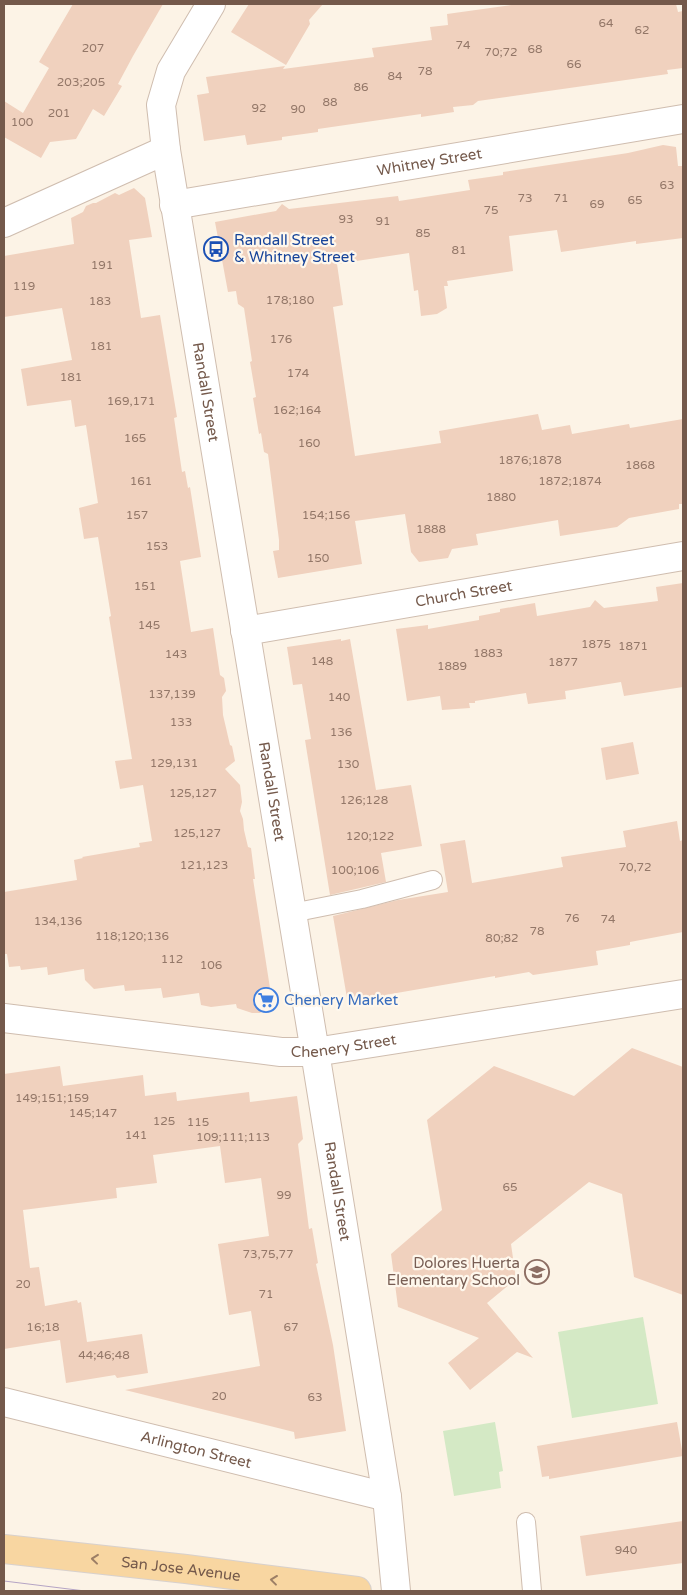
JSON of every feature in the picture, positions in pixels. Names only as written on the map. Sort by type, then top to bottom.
[{"type":"main road","name":"San Jose Avenue","points":[[4,1549],[186,1569],[357,1591]]},
{"type":"street","name":"Randall Street","points":[[211,4],[171,71],[162,105],[166,150],[316,1052],[387,1497],[396,1591]]},
{"type":"street","name":"Whitney Street","points":[[174,205],[683,119]]},
{"type":"street","points":[[4,222],[166,150]]},
{"type":"street","name":"Church Street","points":[[245,631],[683,556]]},
{"type":"street","name":"Chenery Street","points":[[4,1018],[281,1052],[316,1052],[683,994]]},
{"type":"street","name":"Arlington Street","points":[[4,1402],[387,1497]]},
{"type":"lane","points":[[292,913],[362,899],[433,880]]},
{"type":"lane","points":[[526,1522],[532,1591]]},
{"type":"green space","points":[[643,1317],[658,1404],[572,1418],[558,1332]]},
{"type":"green space","points":[[495,1422],[503,1471],[499,1472],[501,1488],[454,1496],[443,1431]]},
{"type":"building","points":[[73,4],[163,4],[118,84],[122,86],[104,116],[93,109],[76,139],[50,142],[41,158],[4,137],[4,101],[23,113],[49,68],[39,62]]},
{"type":"building","points":[[249,4],[323,4],[309,20],[310,24],[286,65],[231,32]]},
{"type":"building","points":[[518,4],[676,4],[678,12],[683,11],[683,68],[667,70],[668,74],[478,101],[473,105],[453,107],[454,112],[421,117],[421,114],[318,129],[318,132],[282,137],[282,140],[247,145],[245,135],[204,141],[197,95],[209,93],[206,77],[285,66],[283,69],[374,57],[372,48],[432,40],[430,27],[448,25],[447,14]]},
{"type":"building","points":[[663,145],[676,147],[678,166],[683,166],[683,238],[636,244],[636,241],[561,252],[557,230],[509,236],[513,271],[447,281],[448,286],[444,286],[447,308],[437,314],[421,316],[418,290],[414,291],[409,253],[337,264],[343,305],[333,307],[355,456],[441,443],[439,431],[538,414],[542,430],[570,425],[572,434],[629,424],[630,428],[683,419],[683,504],[679,504],[679,509],[629,518],[617,527],[560,536],[558,520],[476,534],[478,545],[452,549],[448,558],[419,562],[411,552],[405,514],[355,521],[362,564],[278,578],[273,551],[279,550],[279,540],[268,454],[264,452],[261,433],[259,434],[253,398],[256,397],[244,308],[238,304],[236,291],[228,292],[215,222],[276,211],[282,204],[289,209],[398,196],[399,201],[470,190],[468,180],[503,175],[503,172],[628,153]]},
{"type":"building","points":[[134,188],[145,198],[152,237],[129,240],[141,318],[160,315],[177,417],[174,418],[182,472],[185,471],[188,488],[190,487],[201,557],[180,561],[191,632],[213,628],[220,675],[224,678],[226,691],[222,697],[223,715],[235,761],[225,769],[240,785],[242,802],[240,811],[248,847],[251,848],[255,879],[253,879],[272,1001],[260,1013],[252,1013],[237,1008],[236,1004],[211,1007],[201,1005],[199,993],[163,998],[161,988],[125,991],[124,985],[94,989],[85,980],[84,969],[48,975],[47,967],[21,970],[20,966],[9,967],[7,954],[4,954],[4,892],[77,880],[74,860],[140,847],[139,843],[152,841],[143,785],[120,789],[115,761],[132,759],[98,537],[84,539],[79,508],[98,503],[86,425],[75,427],[71,400],[27,406],[21,369],[72,360],[62,308],[4,317],[4,256],[74,244],[71,218],[83,212],[86,206],[115,193],[119,195]]},
{"type":"building","points":[[683,583],[683,687],[624,696],[621,682],[565,691],[566,699],[528,704],[526,693],[475,701],[475,703],[469,703],[470,708],[442,710],[440,696],[407,701],[396,629],[428,625],[428,629],[479,620],[479,616],[500,612],[500,609],[535,603],[537,616],[590,607],[595,600],[604,608],[658,601],[656,587]]},
{"type":"building","points":[[341,639],[341,641],[350,639],[376,790],[411,785],[422,846],[381,853],[386,882],[330,895],[305,740],[311,739],[302,684],[293,685],[287,647]]},
{"type":"building","points":[[633,742],[639,774],[606,780],[601,748]]},
{"type":"building","points":[[677,821],[680,841],[683,840],[683,932],[630,942],[630,945],[596,951],[598,965],[533,975],[529,972],[495,978],[495,976],[385,995],[385,997],[348,1004],[333,916],[398,900],[448,892],[440,844],[465,840],[472,883],[563,867],[561,857],[626,847],[623,831]]},
{"type":"building","points":[[632,1048],[683,1067],[683,1295],[634,1277],[622,1194],[589,1182],[511,1244],[516,1279],[487,1303],[533,1358],[517,1352],[470,1390],[448,1363],[479,1338],[398,1307],[391,1254],[442,1210],[427,1120],[494,1066],[574,1096]]},
{"type":"building","points":[[60,1066],[63,1086],[143,1075],[145,1096],[176,1092],[177,1101],[249,1092],[250,1102],[297,1096],[303,1139],[298,1144],[309,1229],[312,1228],[318,1263],[316,1264],[333,1345],[346,1431],[295,1439],[294,1432],[125,1390],[260,1366],[251,1311],[229,1315],[218,1244],[269,1236],[261,1178],[225,1183],[220,1146],[153,1155],[157,1183],[116,1188],[117,1198],[23,1210],[30,1268],[39,1267],[45,1306],[77,1300],[78,1303],[81,1302],[87,1342],[142,1334],[148,1373],[117,1378],[115,1375],[66,1383],[60,1340],[4,1349],[4,1074]]},
{"type":"building","points":[[677,1422],[683,1456],[549,1479],[549,1476],[542,1477],[537,1446]]},
{"type":"building","points":[[683,1521],[683,1563],[586,1576],[580,1536]]},
{"type":"tram line","points":[[4,1581],[85,1591]]},
{"type":"place","name":"Randall Street & Whitney Street","points":[[216,249]]},
{"type":"place","name":"Chenery Market","points":[[266,1000]]},
{"type":"place","name":"Dolores Huerta Elementary School","points":[[537,1272]]}]
